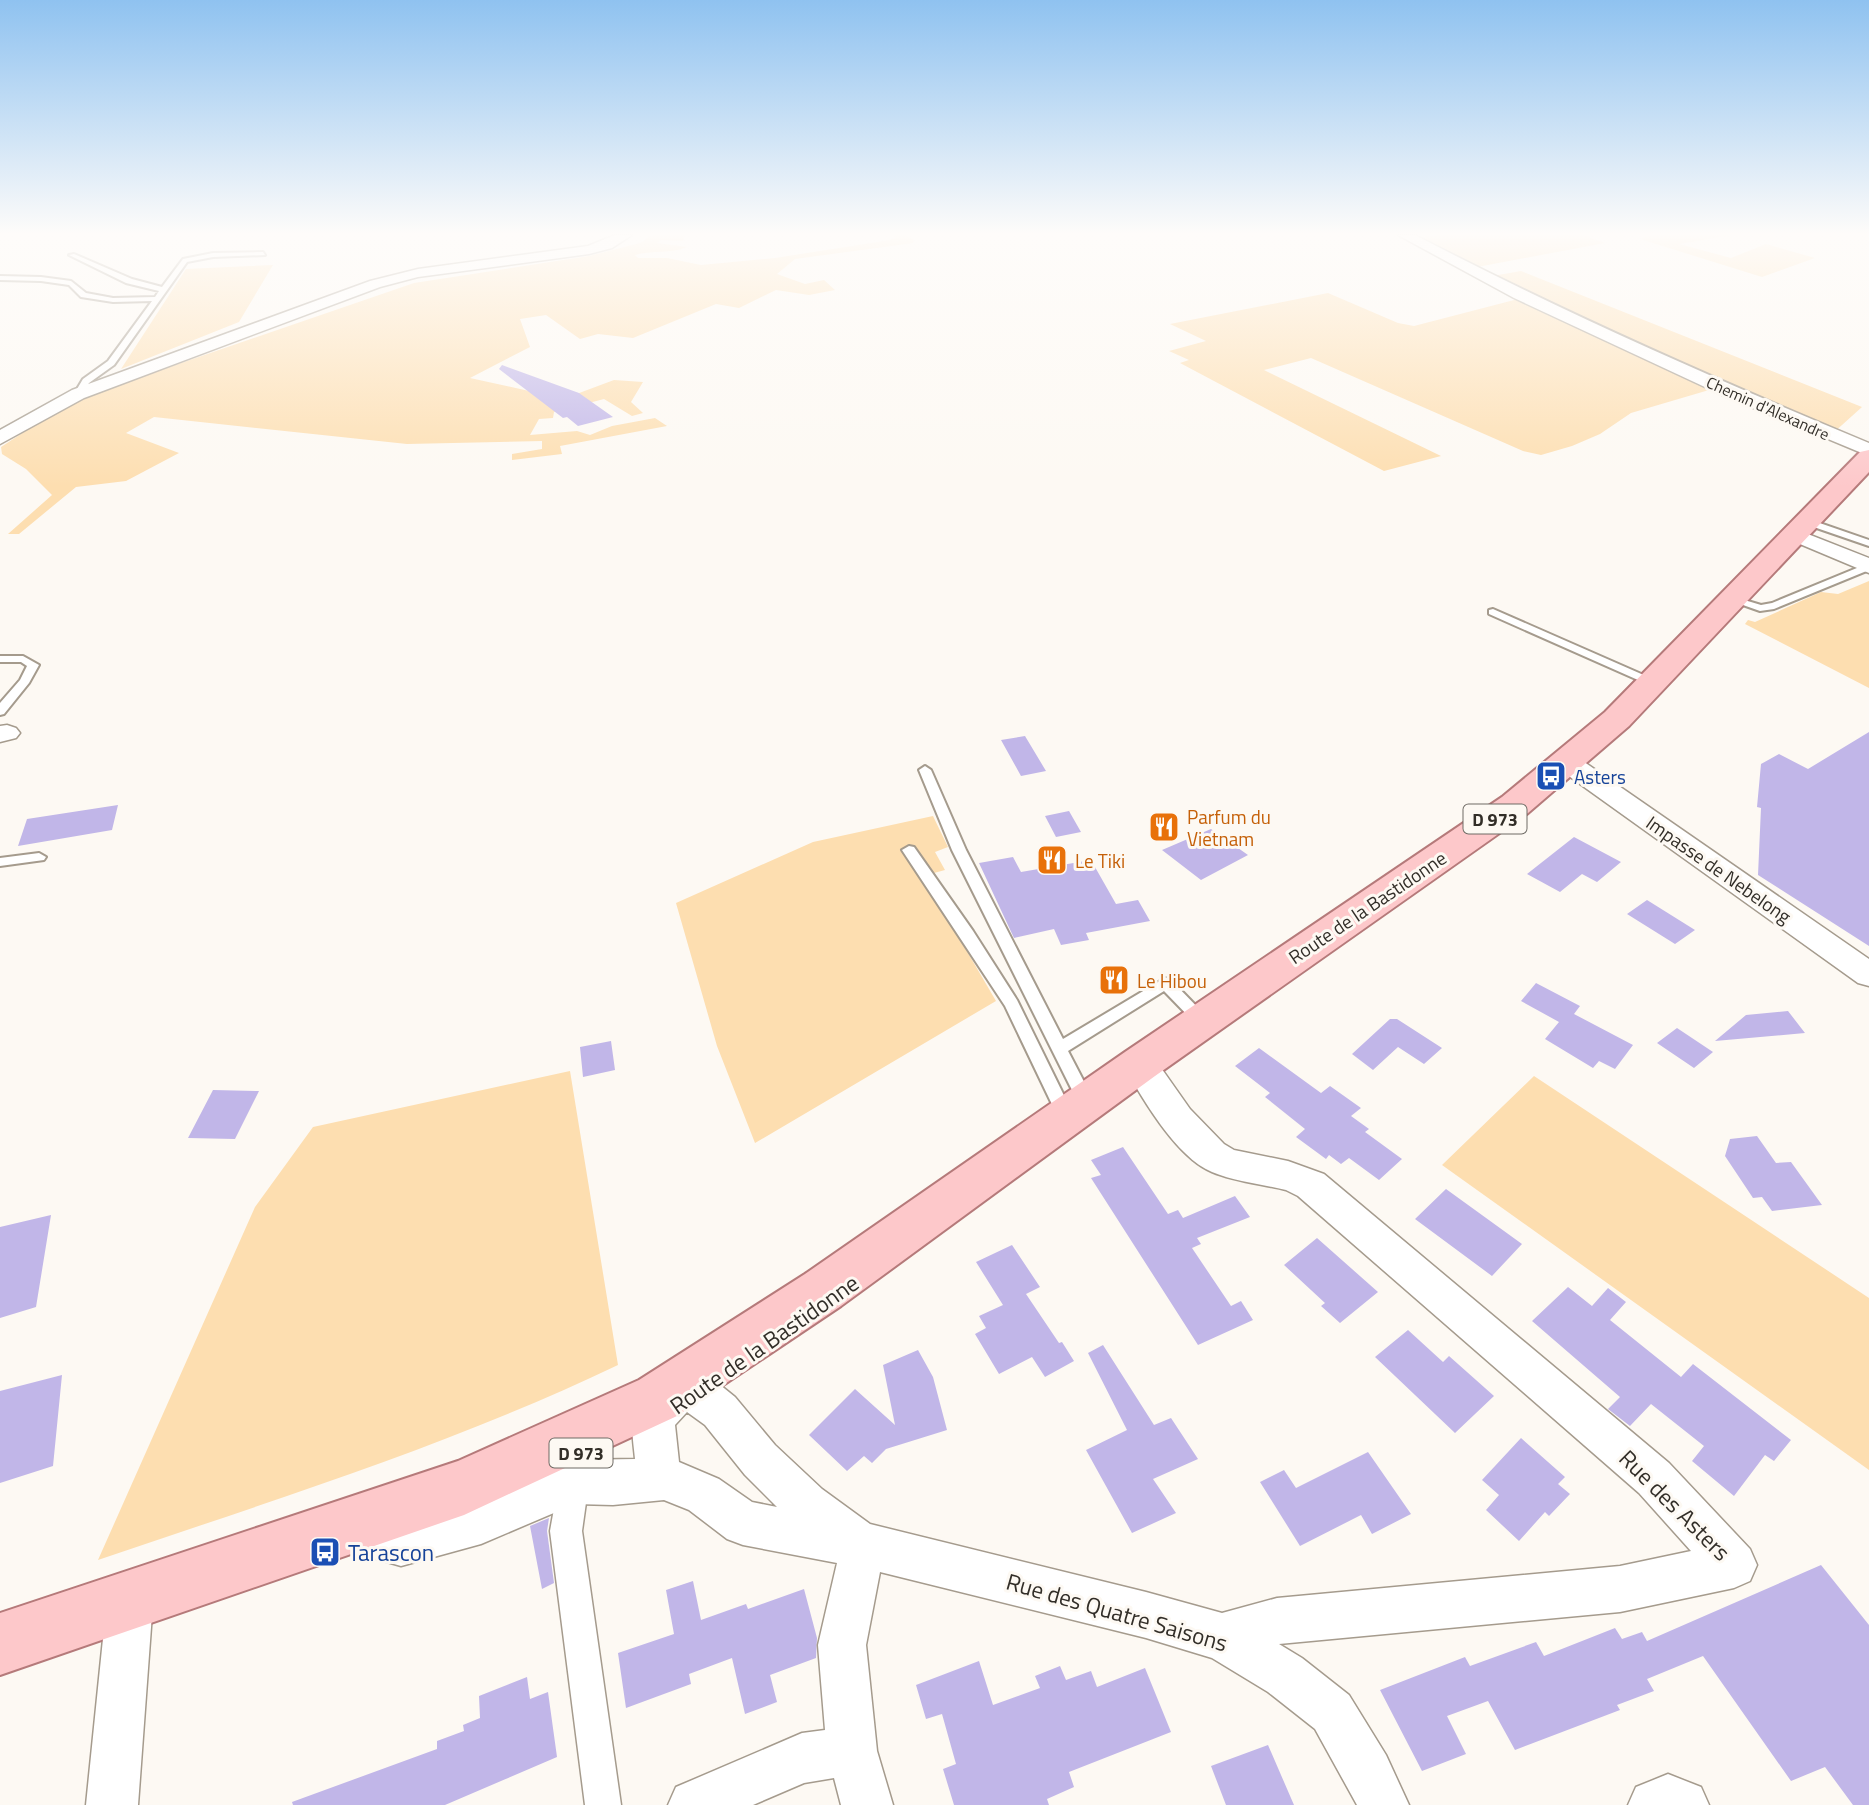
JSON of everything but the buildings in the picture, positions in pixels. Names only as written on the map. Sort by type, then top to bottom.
[{"type":"main road","name":"Route de la Bastidonne","points":[[0,1644],[464,1487],[672,1401],[1018,1150],[1515,805],[1614,722],[1869,457]]},
{"type":"main road","name":"Route de la Bastidonne","points":[[201,1577],[326,1552],[574,1469],[917,1237],[1018,1150]]},
{"type":"street","points":[[0,438],[78,394],[280,319]]},
{"type":"street","name":"Chemin d'Alexandre","points":[[1572,319],[1762,406],[1869,450]]},
{"type":"street","points":[[1802,529],[1869,566]]},
{"type":"street","name":"Impasse de Nebelong","points":[[1568,763],[1869,975]]},
{"type":"street","name":"Rue des Asters","points":[[1140,1064],[1201,1147],[1223,1161],[1292,1174],[1311,1185],[1654,1478],[1734,1565],[1620,1589],[1277,1621],[1222,1637]]},
{"type":"street","points":[[664,1478],[657,1469],[672,1401]]},
{"type":"street","name":"Rue des Quatre Saisons","points":[[672,1401],[720,1411],[760,1460],[806,1505],[863,1545]]},
{"type":"street","points":[[603,1805],[566,1531],[574,1469],[613,1483],[664,1478]]},
{"type":"street","name":"Rue des Quatre Saisons","points":[[664,1478],[704,1494],[743,1523],[863,1545],[1146,1615],[1222,1637],[1285,1675],[1332,1712],[1368,1773],[1383,1805]]},
{"type":"street","points":[[863,1545],[842,1645],[852,1751],[867,1805]]},
{"type":"street","points":[[112,1805],[130,1600]]},
{"type":"street","points":[[694,1805],[802,1758],[852,1751]]},
{"type":"street","points":[[1654,1805],[1668,1799],[1683,1805]]},
{"type":"lane","points":[[78,394],[86,381],[111,363],[142,319]]},
{"type":"lane","points":[[1802,529],[1869,543]]},
{"type":"lane","points":[[1731,600],[1760,608],[1774,606],[1869,566]]},
{"type":"lane","points":[[1493,612],[1651,682]]},
{"type":"lane","points":[[0,659],[23,659],[33,665],[2,726]]},
{"type":"lane","points":[[925,770],[959,850],[1059,1049],[1076,1110]]},
{"type":"lane","points":[[909,850],[968,935],[1076,1110]]},
{"type":"lane","points":[[0,862],[38,857]]},
{"type":"lane","points":[[1059,1049],[1165,984],[1202,1021]]},
{"type":"shaded area","points":[[153,319],[241,319],[239,322],[121,369]]},
{"type":"shaded area","points":[[309,319],[520,319],[530,347],[470,378],[529,391],[547,405],[614,380],[643,382],[631,402],[643,413],[632,416],[604,399],[554,412],[553,418],[539,419],[530,435],[577,431],[590,435],[612,426],[655,418],[667,426],[560,446],[562,454],[512,460],[512,454],[542,449],[542,441],[407,444],[154,417],[126,433],[179,453],[126,481],[76,487],[19,534],[8,534],[52,495],[26,469],[2,454],[1,447],[50,415],[94,393]]},
{"type":"shaded area","points":[[552,319],[679,319],[633,338],[598,334],[580,339]]},
{"type":"shaded area","points":[[1194,319],[1389,319],[1414,326],[1440,319],[1560,319],[1709,390],[1631,413],[1600,434],[1541,455],[1523,451],[1311,358],[1264,370],[1441,456],[1384,471],[1180,363],[1189,360],[1169,351],[1206,341],[1170,324]]},
{"type":"shaded area","points":[[1580,319],[1642,319],[1862,407],[1832,434]]},
{"type":"shaded area","points":[[1869,581],[1869,688],[1745,624],[1748,620],[1755,622],[1821,592],[1838,594]]},
{"type":"shaded area","points":[[933,816],[948,847],[935,852],[945,870],[923,876],[996,1001],[755,1143],[717,1046],[676,903],[813,842]]},
{"type":"shaded area","points":[[570,1071],[618,1365],[491,1421],[426,1446],[98,1560],[255,1207],[313,1127]]},
{"type":"shaded area","points":[[1534,1076],[1869,1298],[1869,1470],[1442,1165]]},
{"type":"place","name":"Asters","points":[[1551,776]]},
{"type":"place","name":"Parfum du Vietnam","points":[[1164,827]]},
{"type":"place","name":"Le Tiki","points":[[1052,860]]},
{"type":"place","name":"Le Hibou","points":[[1114,980]]},
{"type":"place","name":"Tarascon","points":[[325,1552]]}]
